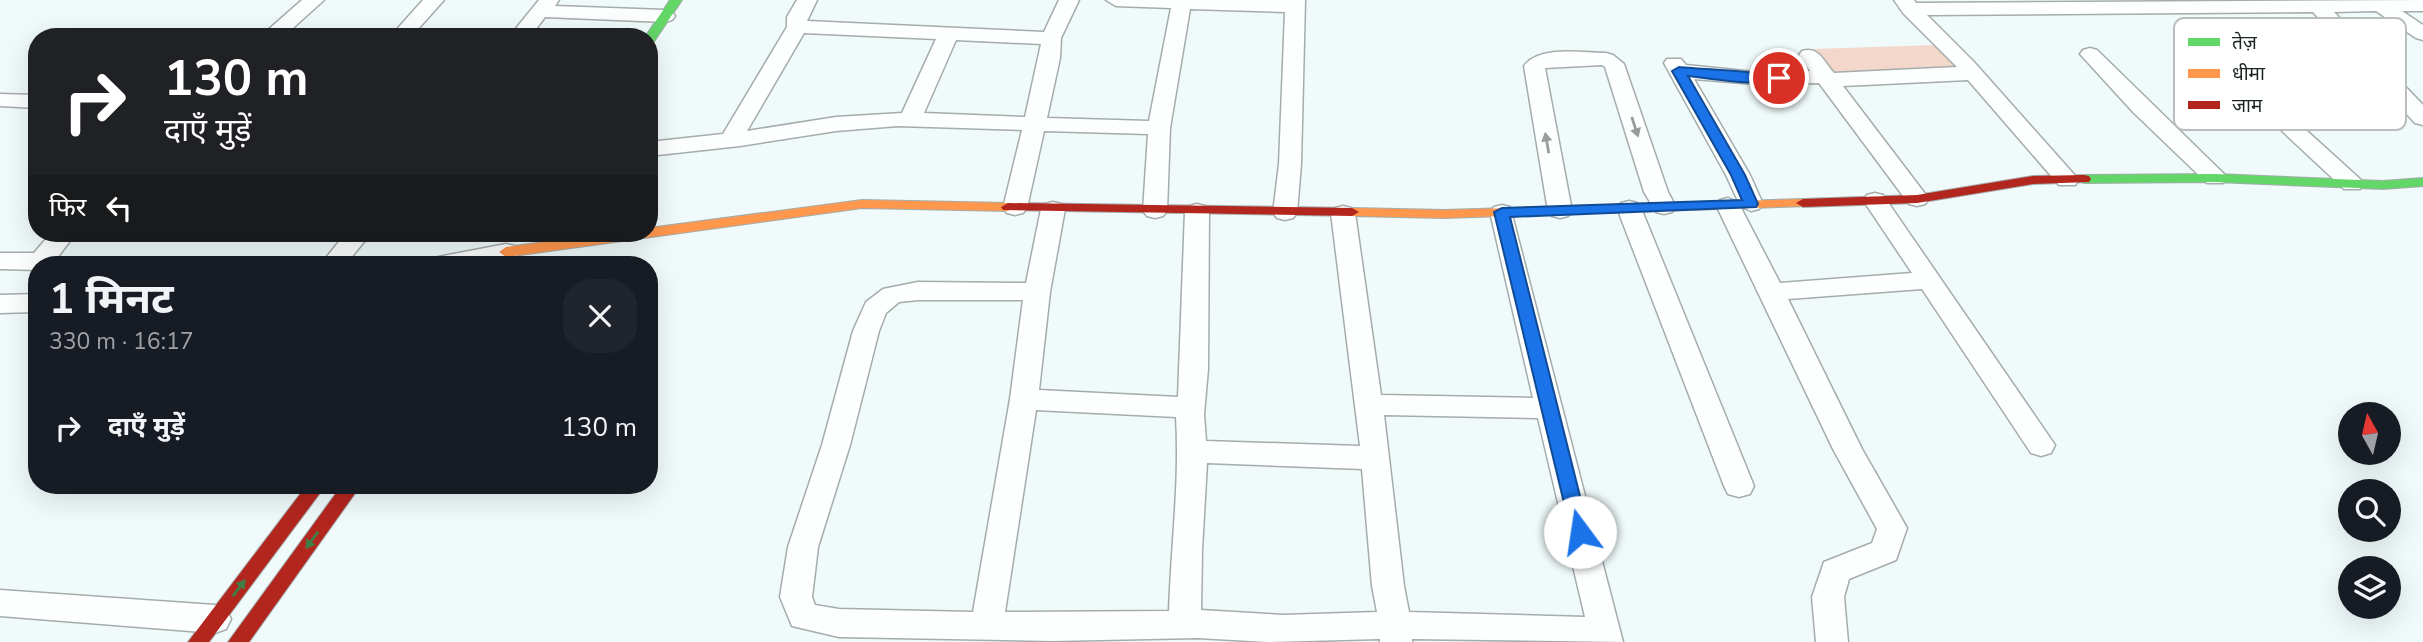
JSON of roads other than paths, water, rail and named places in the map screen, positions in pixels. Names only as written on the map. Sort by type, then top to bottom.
[{"type":"street","points":[[281,28],[314,0]]},
{"type":"street","points":[[408,28],[434,0]]},
{"type":"street","points":[[730,140],[797,27],[797,17],[807,0]]},
{"type":"street","points":[[1015,208],[1036,122],[1051,38],[1069,0]]},
{"type":"street","points":[[1116,0],[1295,4],[1290,164],[1285,213]]},
{"type":"street","points":[[1155,211],[1159,128],[1182,2]]},
{"type":"street","points":[[1907,4],[2423,5]]},
{"type":"street","points":[[1907,4],[1973,73],[2067,180]]},
{"type":"street","points":[[2319,4],[2333,18]]},
{"type":"street","points":[[526,28],[544,5],[671,8]]},
{"type":"street","points":[[2381,6],[2399,18]]},
{"type":"street","points":[[657,28],[671,8]]},
{"type":"street","points":[[2406,23],[2423,34]]},
{"type":"street","points":[[797,27],[1051,38]]},
{"type":"street","points":[[910,119],[948,35]]},
{"type":"street","points":[[2090,54],[2216,178]]},
{"type":"street","points":[[1809,55],[1917,199]]},
{"type":"street","points":[[1560,211],[1534,66],[1545,60],[1606,59],[1614,64],[1656,192],[1664,207]]},
{"type":"street","points":[[1832,642],[1828,597],[1835,571],[1885,551],[1892,528],[1860,475],[1772,292],[1740,204],[1738,175],[1676,67],[1755,78],[1828,79],[1973,73]]},
{"type":"street","points":[[0,100],[28,102]]},
{"type":"street","points":[[2415,101],[2423,118]]},
{"type":"street","points":[[658,148],[836,124],[910,119],[1159,128]]},
{"type":"street","points":[[2293,130],[2352,184]]},
{"type":"street","points":[[658,232],[862,204],[1285,213],[1502,212],[1917,199],[2034,180],[2216,178],[2352,184],[2423,182]]},
{"type":"street","points":[[1875,200],[2040,445]]},
{"type":"street","points":[[1629,208],[1739,486]]},
{"type":"street","points":[[986,624],[1024,399],[1037,292],[1053,209]]},
{"type":"street","points":[[1185,624],[1197,211]]},
{"type":"street","points":[[1037,292],[918,291],[892,295],[875,309],[866,331],[836,445],[803,547],[796,597],[803,617],[839,623],[986,624],[1078,634],[1185,624],[1396,634],[1605,637],[1502,212]]},
{"type":"street","points":[[1343,213],[1376,458],[1388,586],[1396,634]]},
{"type":"street","points":[[47,256],[57,242]]},
{"type":"street","points":[[340,256],[351,242]]},
{"type":"street","points":[[506,253],[586,242]]},
{"type":"street","points":[[0,261],[28,262]]},
{"type":"street","points":[[1772,292],[1930,280]]},
{"type":"street","points":[[0,304],[28,303]]},
{"type":"street","points":[[1024,399],[1191,408]]},
{"type":"street","points":[[1367,405],[1549,408]]},
{"type":"street","points":[[1192,452],[1376,458]]},
{"type":"street","points":[[206,630],[310,494]]},
{"type":"street","points":[[238,642],[345,494]]},
{"type":"street","points":[[0,603],[206,630],[253,621]]}]
